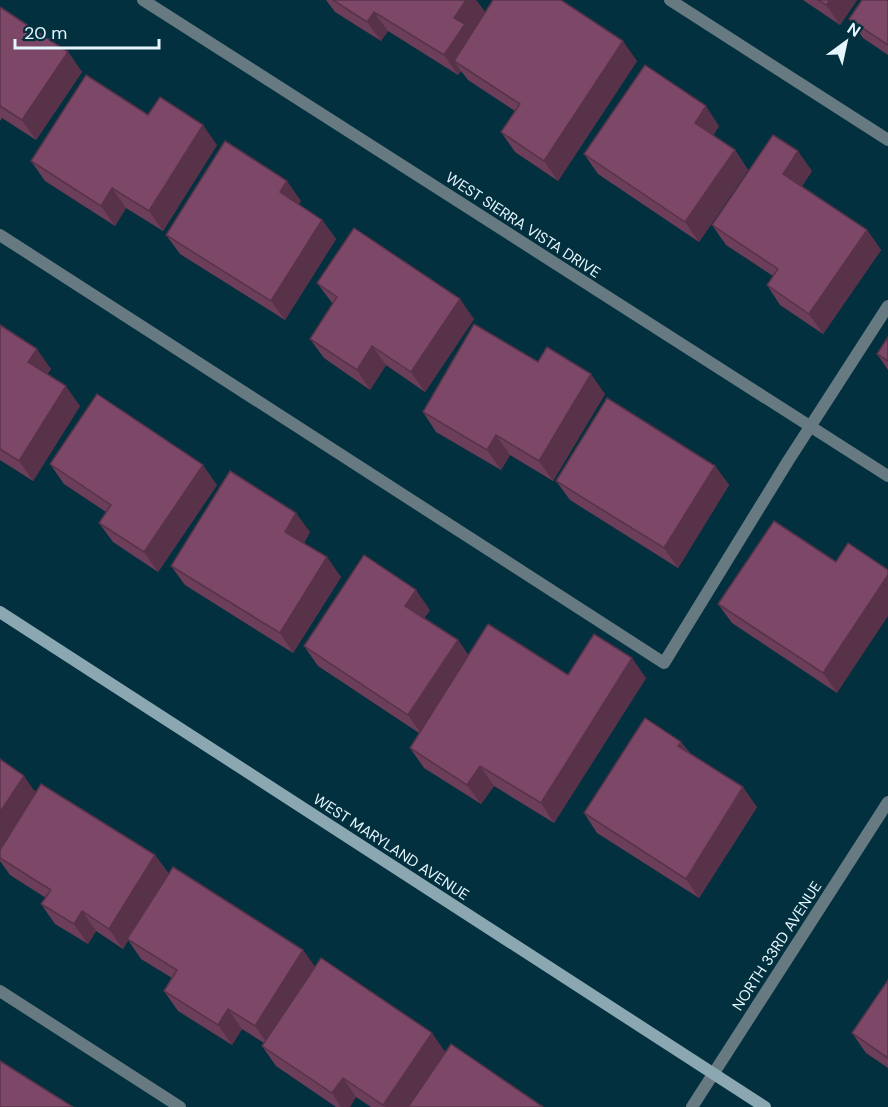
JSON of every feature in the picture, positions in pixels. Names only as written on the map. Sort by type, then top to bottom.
[{"type":"street","name":"WEST SIERRA VISTA DRIVE","points":[[143,0],[888,476]]},
{"type":"street","points":[[670,0],[888,140]]},
{"type":"street","points":[[0,235],[664,663],[888,306]]},
{"type":"street","name":"WEST MARYLAND AVENUE","points":[[0,612],[765,1107]]},
{"type":"street","name":"NORTH 33RD AVENUE","points":[[692,1107],[888,802]]},
{"type":"street","points":[[0,991],[180,1107]]},
{"type":"building","points":[[333,0],[466,0],[454,18],[465,24],[444,55],[374,12],[367,22]]},
{"type":"building","points":[[493,0],[561,0],[623,41],[544,161],[501,132],[520,104],[454,61]]},
{"type":"building","points":[[818,0],[830,0],[826,5]]},
{"type":"building","points":[[862,0],[888,0],[888,45],[849,19]]},
{"type":"building","points":[[0,7],[68,52],[22,120],[0,106]]},
{"type":"building","points":[[645,65],[706,106],[695,123],[735,150],[685,222],[584,154]]},
{"type":"building","points":[[86,75],[148,115],[160,97],[203,125],[149,211],[112,188],[101,206],[31,161]]},
{"type":"building","points":[[773,135],[798,151],[783,174],[867,230],[809,314],[767,285],[778,269],[712,225]]},
{"type":"building","points":[[225,141],[287,181],[280,192],[322,220],[271,301],[166,235]]},
{"type":"building","points":[[354,228],[460,299],[411,372],[372,346],[357,370],[310,339],[337,297],[317,283]]},
{"type":"building","points":[[474,324],[538,362],[547,347],[591,374],[539,461],[496,435],[487,450],[423,412]]},
{"type":"building","points":[[0,325],[37,349],[28,362],[66,386],[19,461],[0,449]]},
{"type":"building","points":[[888,337],[888,361],[877,354]]},
{"type":"building","points":[[97,394],[203,465],[144,552],[99,523],[111,505],[50,464]]},
{"type":"building","points":[[607,398],[715,466],[664,548],[556,481]]},
{"type":"building","points":[[230,471],[296,513],[285,532],[327,557],[280,633],[171,566]]},
{"type":"building","points":[[774,521],[836,562],[848,543],[888,570],[888,575],[823,673],[718,604]]},
{"type":"building","points":[[364,555],[416,590],[405,606],[458,640],[408,715],[304,646]]},
{"type":"building","points":[[488,624],[568,675],[594,634],[632,658],[541,803],[480,766],[467,785],[410,748]]},
{"type":"building","points":[[645,718],[681,742],[678,746],[743,787],[686,879],[584,813]]},
{"type":"building","points":[[0,759],[24,776],[0,812]]},
{"type":"building","points":[[41,784],[155,855],[109,929],[82,911],[74,924],[41,904],[51,890],[0,858],[0,850]]},
{"type":"building","points":[[173,867],[303,950],[255,1026],[228,1009],[218,1025],[164,991],[177,970],[127,939]]},
{"type":"building","points":[[321,958],[432,1033],[383,1105],[343,1078],[332,1093],[262,1046]]},
{"type":"building","points":[[888,980],[888,1058],[852,1033]]},
{"type":"building","points":[[451,1044],[543,1107],[408,1107]]},
{"type":"building","points":[[0,1061],[73,1107],[0,1107]]}]
